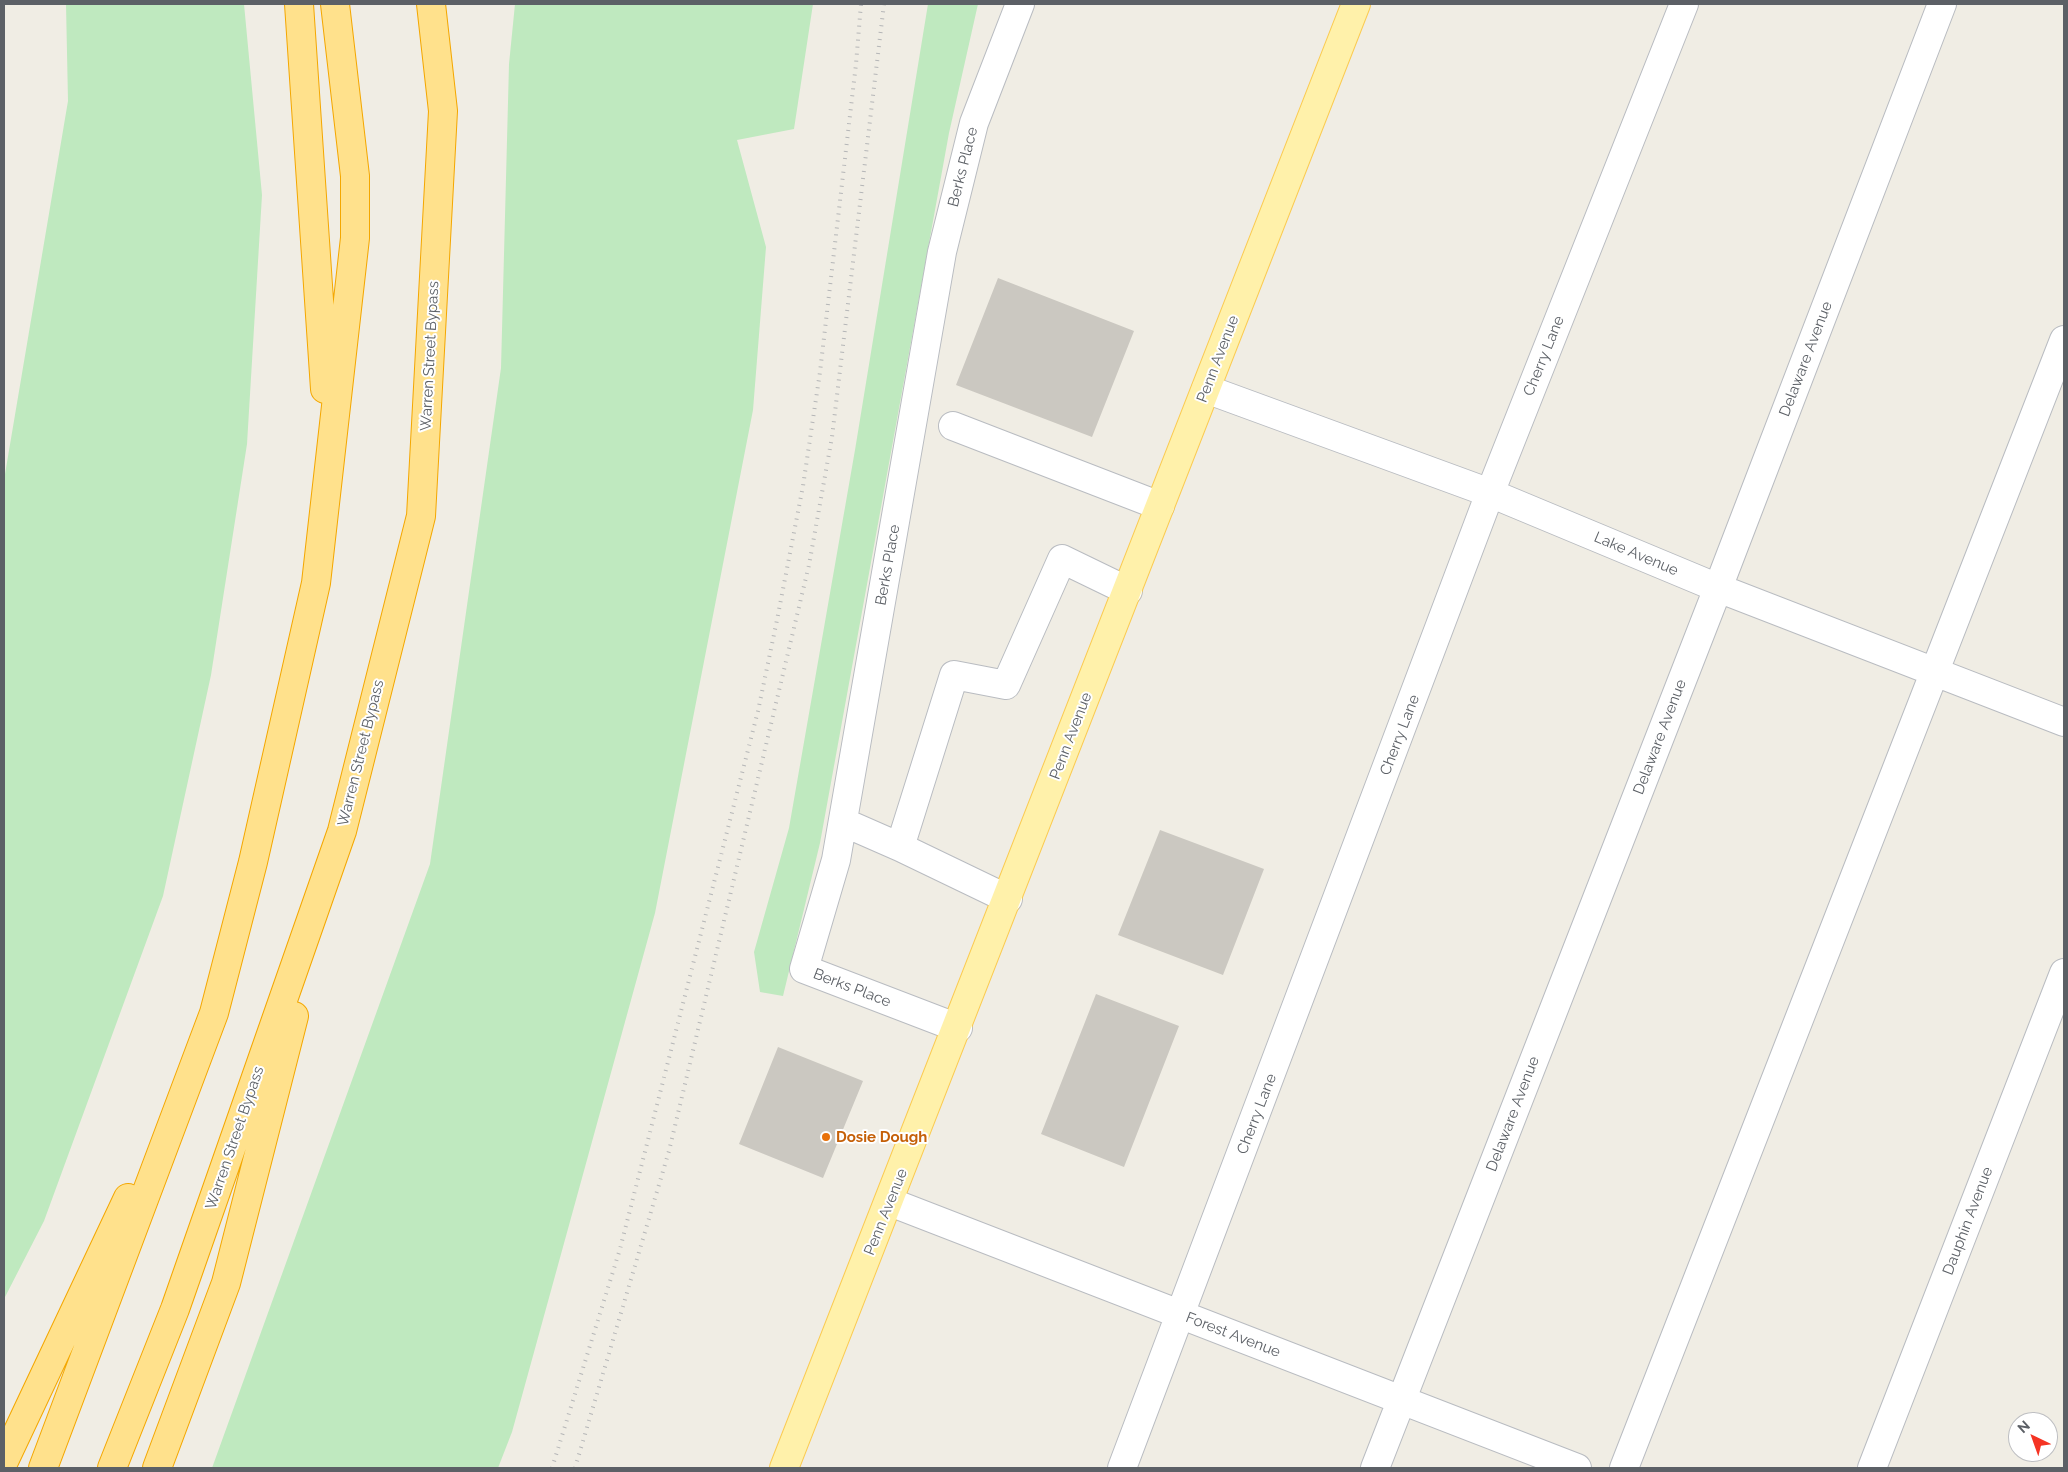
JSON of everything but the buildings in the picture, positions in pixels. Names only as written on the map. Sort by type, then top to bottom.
[{"type":"highway","points":[[299,4],[330,458]]},
{"type":"highway","points":[[43,1468],[214,1013],[253,862],[316,583],[355,238],[355,176],[335,4]]},
{"type":"highway","name":"Warren Street Bypass","points":[[112,1468],[175,1309],[342,831],[421,516],[443,111],[431,4]]},
{"type":"highway","points":[[157,1468],[226,1284],[342,831]]},
{"type":"highway","points":[[4,1461],[214,1013]]},
{"type":"main road","name":"Penn Avenue","points":[[784,1468],[958,1028],[1356,4]]},
{"type":"street","name":"Berks Place","points":[[958,1028],[804,969],[836,860],[942,252],[974,123],[1020,4]]},
{"type":"street","name":"Cherry Lane","points":[[1122,1468],[1182,1315],[1490,493],[1684,4]]},
{"type":"street","name":"Delaware Avenue","points":[[1375,1468],[1718,588],[1942,4]]},
{"type":"street","points":[[1624,1468],[2064,340]]},
{"type":"street","name":"Lake Avenue","points":[[1206,389],[1490,493],[1718,588],[2064,722]]},
{"type":"street","points":[[953,426],[1160,506]]},
{"type":"street","points":[[900,847],[954,674],[1006,685],[1062,560],[1128,591]]},
{"type":"street","points":[[843,822],[1008,899]]},
{"type":"street","name":"Dauphin Avenue","points":[[1872,1468],[2064,973]]},
{"type":"street","name":"Forest Avenue","points":[[890,1202],[1577,1468]]},
{"type":"green space","points":[[66,4],[244,4],[262,195],[247,444],[211,675],[163,896],[44,1221],[4,1299],[4,480],[68,101]]},
{"type":"green space","points":[[515,4],[813,4],[794,129],[737,140],[766,247],[753,410],[655,913],[512,1432],[498,1468],[212,1468],[430,864],[501,368],[509,64]]},
{"type":"green space","points":[[928,4],[978,4],[949,133],[820,843],[783,996],[760,992],[754,952],[789,828],[855,450]]},
{"type":"railway","points":[[552,1468],[620,1249],[758,711],[803,486],[820,372],[856,64],[861,4]]},
{"type":"railway","points":[[575,1468],[669,1151],[809,565],[832,437],[884,4]]},
{"type":"place","name":"Dosie Dough","points":[[826,1137]]}]
